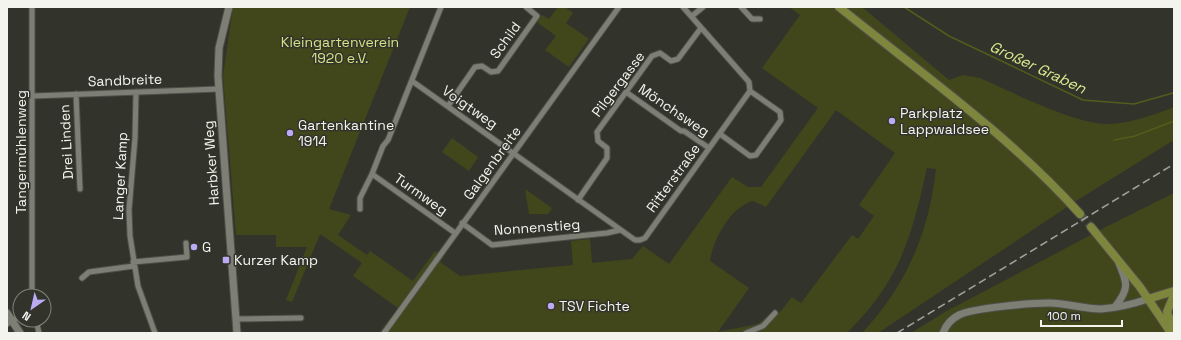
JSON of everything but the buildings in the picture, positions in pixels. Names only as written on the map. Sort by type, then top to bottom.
[{"type":"main road","name":"Harbker Weg","points":[[229,7],[218,57],[237,333]]},
{"type":"main road","points":[[838,7],[1013,147],[1056,187],[1080,214]]},
{"type":"main road","points":[[1091,227],[1148,299],[1171,333]]},
{"type":"main road","points":[[1115,307],[1124,295],[1126,287],[1124,276],[1116,257]]},
{"type":"main road","points":[[943,333],[948,324],[958,316],[983,309],[1049,303],[1090,309],[1115,307],[1174,291]]},
{"type":"main road","points":[[1174,295],[1167,312],[1174,330]]},
{"type":"main road","points":[[7,313],[10,323],[20,333]]},
{"type":"street","name":"Tangermühlenweg","points":[[32,7],[32,288]]},
{"type":"street","points":[[360,209],[360,198],[372,174],[412,81],[441,7]]},
{"type":"street","name":"Schild","points":[[448,106],[475,67],[482,66],[491,72],[498,71],[537,16],[526,7]]},
{"type":"street","name":"Galgenbreite","points":[[384,333],[619,7]]},
{"type":"street","points":[[683,7],[749,82],[750,90],[780,112],[781,120],[756,155],[750,156],[720,134]]},
{"type":"street","points":[[692,16],[703,7]]},
{"type":"street","points":[[741,7],[752,19],[760,19]]},
{"type":"street","name":"Pilgergasse","points":[[578,200],[607,158],[607,148],[598,141],[597,132],[652,56],[660,53],[670,61],[678,59],[701,28]]},
{"type":"street","name":"Voigtweg","points":[[412,81],[513,153]]},
{"type":"street","name":"Sandbreite","points":[[33,96],[219,88]]},
{"type":"street","name":"Ritterstraße","points":[[513,153],[635,240],[645,238],[750,90]]},
{"type":"street","name":"Langer Kamp","points":[[136,92],[135,138],[129,219],[133,264],[138,286],[155,333]]},
{"type":"street","name":"Mönchsweg","points":[[626,92],[681,131],[684,131],[709,148]]},
{"type":"street","name":"Drei Linden","points":[[76,94],[80,189]]},
{"type":"street","name":"Turmweg","points":[[372,174],[455,233]]},
{"type":"street","name":"Nonnenstieg","points":[[462,223],[492,245],[607,233],[620,230]]},
{"type":"street","points":[[82,278],[89,272],[133,264],[187,257],[186,244]]},
{"type":"street","points":[[746,333],[763,326],[775,313]]},
{"type":"street","points":[[236,319],[301,318]]},
{"type":"green space","name":"Kleingartenverein 1920 e.V.","points":[[233,7],[410,7],[329,209],[351,215],[338,235],[367,255],[370,251],[413,281],[435,251],[444,257],[440,262],[460,276],[573,265],[571,241],[590,239],[592,263],[632,259],[643,246],[669,264],[732,177],[748,187],[761,187],[818,108],[762,68],[800,15],[789,7],[862,7],[949,80],[963,75],[980,78],[1045,107],[1082,120],[1112,124],[1128,122],[1174,107],[1174,140],[1076,201],[878,333],[862,333],[891,297],[913,257],[928,215],[936,169],[927,168],[909,237],[891,276],[880,295],[847,333],[379,333],[398,308],[353,276],[362,263],[320,234],[292,302],[286,300],[307,247],[276,247],[276,235],[236,235],[223,76]],"holes":[[[836,110],[895,153],[859,205],[874,216],[858,239],[852,235],[801,303],[792,297],[777,316],[771,313],[758,324],[718,332],[749,288],[710,261],[719,234],[730,217],[745,204],[753,201],[766,207]]]},
{"type":"green space","points":[[558,7],[565,7],[573,13],[566,23],[589,39],[569,67],[545,50],[556,36],[537,22],[542,15],[549,19]]},
{"type":"green space","points":[[452,138],[478,157],[469,171],[442,152]]},
{"type":"green space","points":[[525,189],[552,208],[548,214],[529,214]]},
{"type":"green space","points":[[1174,193],[1174,333],[911,333],[945,312],[1104,228]]},
{"type":"waterway","name":"Großer Graben","points":[[904,7],[949,36],[1083,100],[1134,104],[1173,93]]},
{"type":"waterway","points":[[1114,140],[1135,136],[1174,121]]},
{"type":"tunnel","points":[[1080,214],[1091,227]]},
{"type":"railway","points":[[897,333],[1174,164]]},
{"type":"place","name":"Parkplatz Lappwaldsee","points":[[892,121]]},
{"type":"place","name":"Gartenkantine 1914","points":[[290,133]]},
{"type":"place","name":"G","points":[[194,247]]},
{"type":"place","name":"Kurzer Kamp","points":[[226,260]]},
{"type":"place","name":"TSV Fichte","points":[[551,306]]}]
